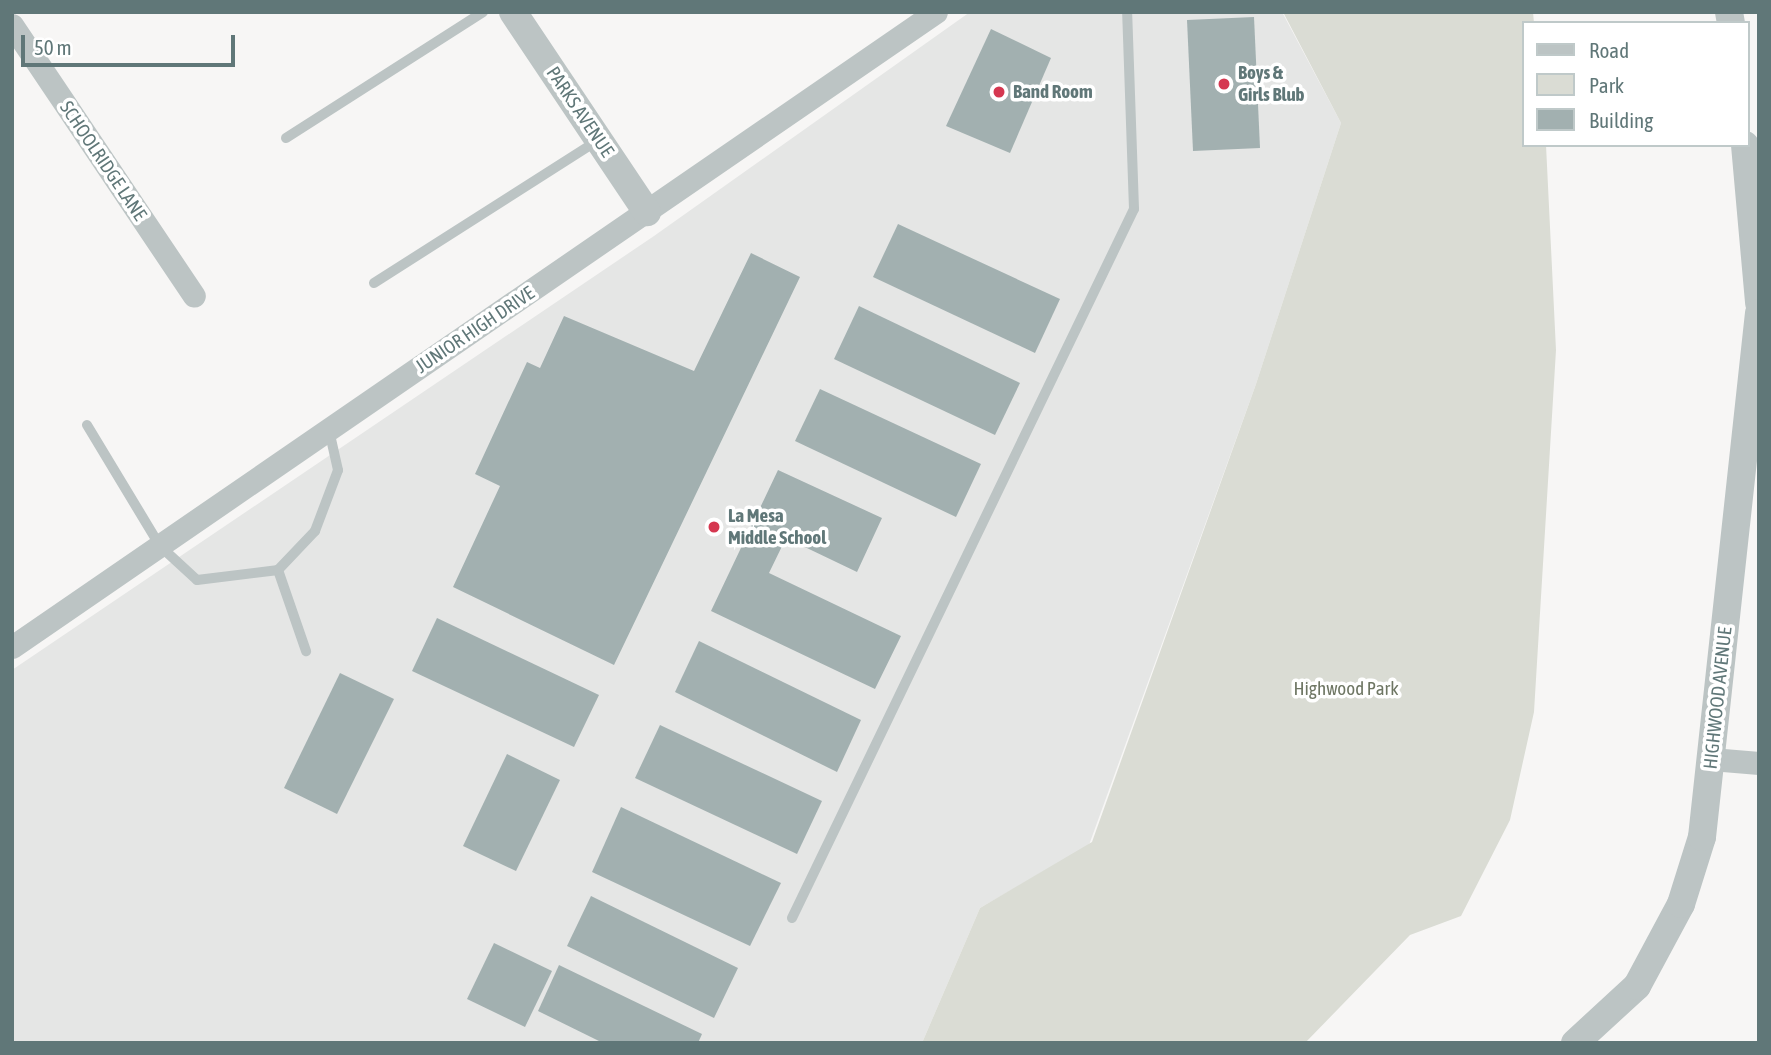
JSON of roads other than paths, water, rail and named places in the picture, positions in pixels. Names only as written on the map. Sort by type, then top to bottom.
[{"type":"street","name":"PARKS AVENUE","points":[[513,12],[647,212]]},
{"type":"street","name":"JUNIOR HIGH DRIVE","points":[[12,647],[936,12]]},
{"type":"street","name":"SCHOOLRIDGE LANE","points":[[12,25],[194,296]]},
{"type":"street","points":[[1745,147],[1759,303]]},
{"type":"street","name":"HIGHWOOD AVENUE","points":[[1575,1043],[1637,986],[1666,939],[1702,837],[1759,313]]},
{"type":"street","points":[[1711,759],[1759,763]]},
{"type":"lane","points":[[286,138],[483,12]]},
{"type":"lane","points":[[792,918],[1134,209],[1128,12]]},
{"type":"lane","points":[[374,283],[599,139]]},
{"type":"lane","points":[[87,425],[160,546],[197,580],[278,570],[315,531],[338,470],[328,430]]},
{"type":"lane","points":[[278,570],[306,651]]},
{"type":"place","name":"Boys & Girls Blub","points":[[1224,84]]},
{"type":"place","name":"Band Room","points":[[999,92]]},
{"type":"place","name":"La Mesa Middle School","points":[[714,527]]},
{"type":"park label","name":"Highwood Park","points":[[1346,689]]}]
